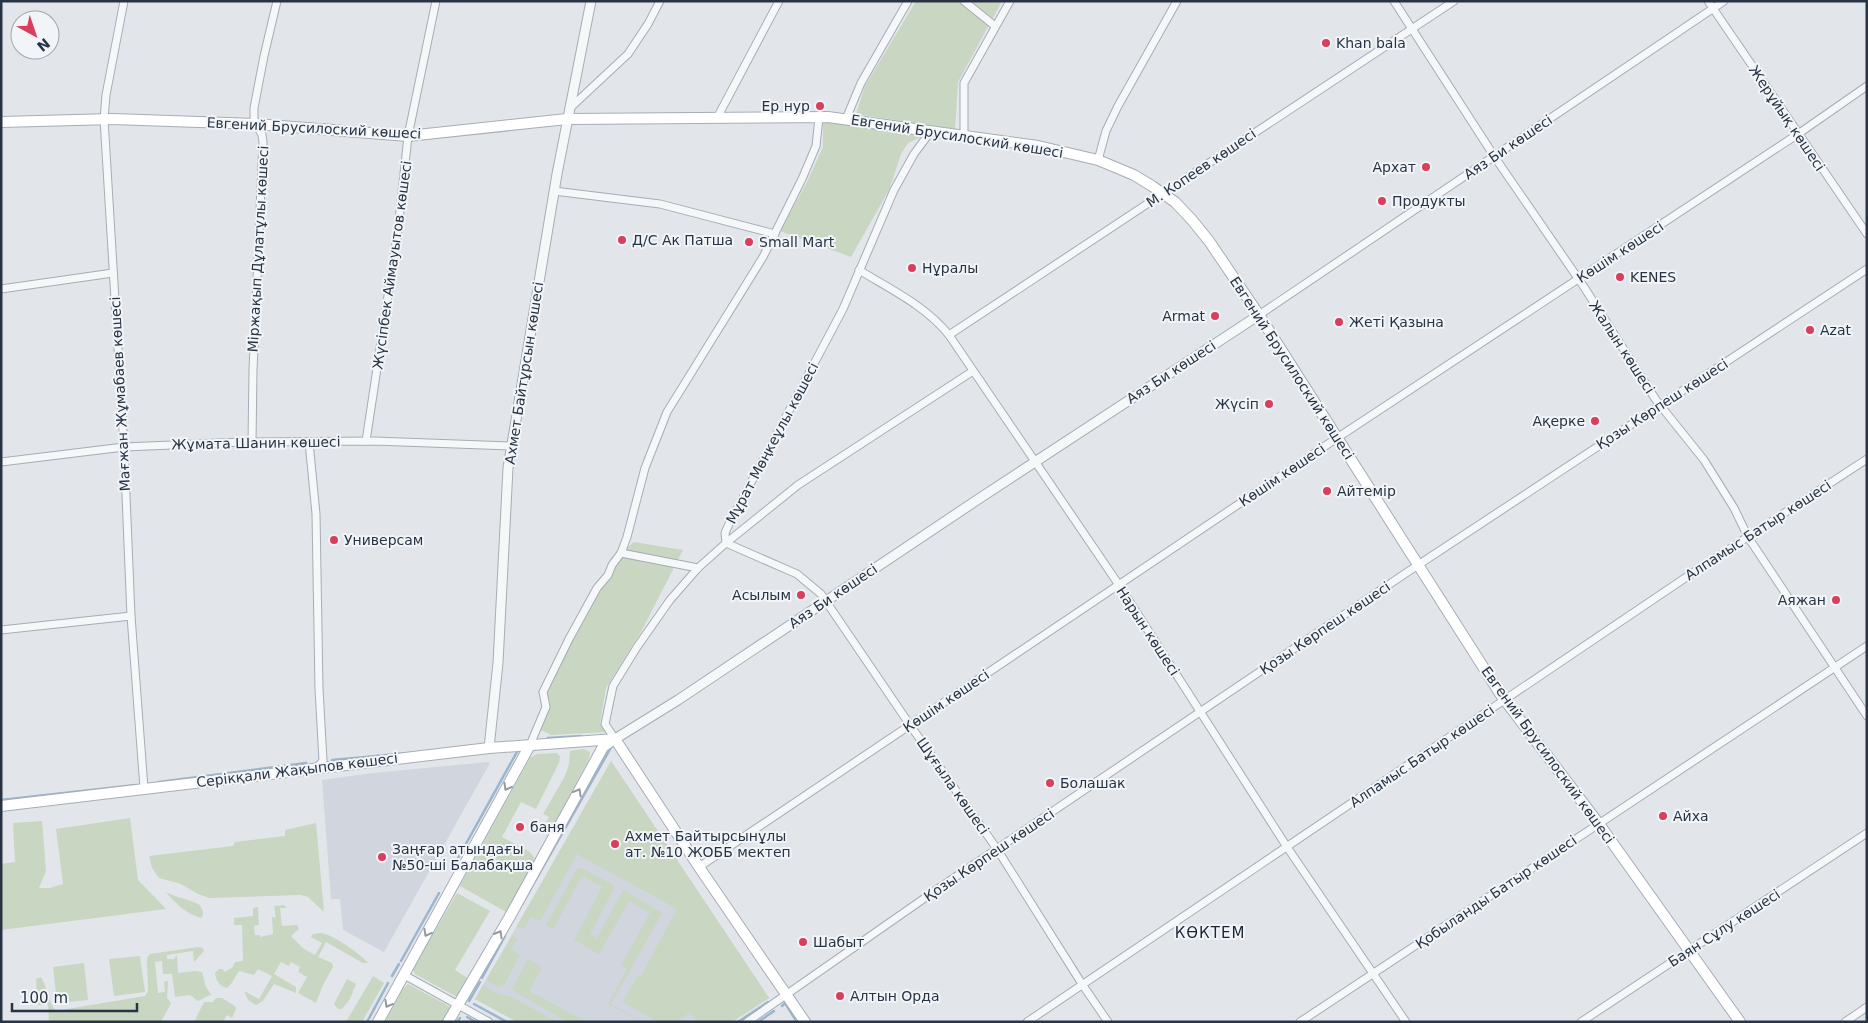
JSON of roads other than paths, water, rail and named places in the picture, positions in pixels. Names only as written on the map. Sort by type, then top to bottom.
[{"type":"main road","name":"Евгений Брусилоский көшесі","points":[[1,122],[104,119],[256,124],[408,136],[568,114],[717,118],[819,117],[846,119],[1038,146],[1098,160],[1134,175],[1162,193],[1192,220],[1209,241],[1259,315],[1505,700],[1599,824],[1740,1022]]},
{"type":"main road","name":"Серікқали Жақыпов көшесі","points":[[1,806],[317,767],[489,748],[615,738]]},
{"type":"main road","points":[[448,1022],[509,918],[603,747],[615,738],[699,867],[805,1022]]},
{"type":"main road","points":[[592,740],[597,746],[598,756]]},
{"type":"main road","points":[[378,1022],[530,745]]},
{"type":"street","name":"Мағжан Жұмабаев көшесі","points":[[124,1],[106,95],[104,119],[124,447],[131,616],[144,788]]},
{"type":"street","name":"Міржақып Дұлатұлы көшесі","points":[[252,442],[253,370],[263,142],[262,135],[256,124],[254,108],[277,1]]},
{"type":"street","name":"Жүсіпбек Аймауытов көшесі","points":[[366,441],[398,230],[408,136],[436,1]]},
{"type":"street","name":"Ахмет Байтұрсын көшесі","points":[[489,748],[498,662],[504,525],[512,446],[554,191],[591,1]]},
{"type":"street","points":[[568,114],[628,54],[648,24],[660,1]]},
{"type":"street","points":[[717,118],[779,1]]},
{"type":"street","points":[[846,119],[861,83],[908,1]]},
{"type":"street","points":[[964,1],[995,26]]},
{"type":"street","points":[[964,135],[964,83],[1010,1]]},
{"type":"street","points":[[1098,160],[1104,137],[1118,106],[1178,1]]},
{"type":"street","name":"Жалын көшесі","points":[[1394,1],[1494,156],[1578,278],[1661,406],[1704,460],[1734,508],[1748,537],[1867,716]]},
{"type":"street","name":"М. Копеев көшесі","points":[[949,335],[1454,1]]},
{"type":"street","name":"Жерұйық көшесі","points":[[1708,1],[1867,234]]},
{"type":"street","name":"Аяз Би көшесі","points":[[615,738],[678,700],[1034,462],[1259,315],[1724,1]]},
{"type":"street","name":"Көшім көшесі","points":[[699,867],[1337,438],[1520,319],[1578,278],[1639,240],[1867,86]]},
{"type":"street","points":[[530,745],[546,707],[543,692],[592,597],[621,553],[628,538],[646,468],[667,412],[763,257],[775,234],[816,146],[819,117]]},
{"type":"street","name":"Мұрат Мөңкеұлы көшесі","points":[[615,738],[605,724],[613,686],[670,600],[698,568],[726,543],[725,533],[729,524],[843,309],[894,190],[914,154],[931,131]]},
{"type":"street","points":[[554,191],[660,204],[775,234]]},
{"type":"street","name":"Қозы Көрпеш көшесі","points":[[747,1022],[1201,711],[1867,269]]},
{"type":"street","name":"Нарын көшесі","points":[[859,270],[924,311],[940,324],[949,335],[1119,585],[1287,847],[1406,1022]]},
{"type":"street","points":[[1,289],[113,273]]},
{"type":"street","points":[[726,543],[798,485],[973,371]]},
{"type":"street","name":"Жұмата Шанин көшесі","points":[[1,462],[124,447],[252,442],[366,441],[512,446]]},
{"type":"street","points":[[309,442],[316,514],[319,690],[323,761],[317,767]]},
{"type":"street","name":"Алпамыс Батыр көшесі","points":[[1027,1022],[1688,576],[1867,459]]},
{"type":"street","name":"Шұғыла көшесі","points":[[726,543],[797,574],[826,601],[997,849],[1108,1022]]},
{"type":"street","points":[[621,553],[698,568]]},
{"type":"street","points":[[1,630],[131,616]]},
{"type":"street","name":"Қобыланды Батыр көшесі","points":[[1300,1022],[1867,646]]},
{"type":"street","name":"Баян Сұлу көшесі","points":[[1581,1022],[1867,833]]},
{"type":"street","points":[[400,981],[458,1005],[489,1022]]},
{"type":"street","points":[[1845,1022],[1867,1007]]},
{"type":"waterway","points":[[548,738],[581,736]]},
{"type":"waterway","points":[[522,904],[613,744]]},
{"type":"waterway","points":[[452,869],[518,750]]},
{"type":"waterway","points":[[332,760],[409,753]]},
{"type":"waterway","points":[[159,782],[306,763]]},
{"type":"waterway","points":[[1,800],[136,785]]},
{"type":"waterway","points":[[401,961],[439,893]]},
{"type":"waterway","points":[[482,978],[505,936]]},
{"type":"waterway","points":[[392,976],[399,964]]},
{"type":"waterway","points":[[469,1001],[480,982]]},
{"type":"waterway","points":[[367,1022],[388,983]]},
{"type":"waterway","points":[[738,1022],[768,1002]]},
{"type":"waterway","points":[[782,1006],[785,1003],[797,1022]]},
{"type":"waterway","points":[[474,1004],[507,1022]]},
{"type":"waterway","points":[[758,1022],[774,1011]]},
{"type":"waterway","points":[[467,1017],[476,1022]]},
{"type":"waterway","points":[[457,1022],[460,1018]]},
{"type":"place","name":"Khan bala","points":[[1326,43]]},
{"type":"place","name":"Ер нур","points":[[820,106]]},
{"type":"place","name":"Архат","points":[[1426,167]]},
{"type":"place","name":"Продукты","points":[[1382,201]]},
{"type":"place","name":"Д/С Ак Патша","points":[[622,240]]},
{"type":"place","name":"Small Mart","points":[[749,242]]},
{"type":"place","name":"Нұралы","points":[[912,268]]},
{"type":"place","name":"KENES","points":[[1620,277]]},
{"type":"place","name":"Armat","points":[[1215,316]]},
{"type":"place","name":"Жеті Қазына","points":[[1339,322]]},
{"type":"place","name":"Azat","points":[[1810,330]]},
{"type":"place","name":"Жүсіп","points":[[1269,404]]},
{"type":"place","name":"Ақерке","points":[[1595,421]]},
{"type":"place","name":"Айтемір","points":[[1327,491]]},
{"type":"place","name":"Универсам","points":[[334,540]]},
{"type":"place","name":"Асылым","points":[[801,595]]},
{"type":"place","name":"Аяжан","points":[[1836,600]]},
{"type":"place","name":"Болашак","points":[[1050,783]]},
{"type":"place","name":"Айха","points":[[1663,816]]},
{"type":"place","name":"баня","points":[[520,827]]},
{"type":"place","name":"Ахмет Байтырсынұлы ат. №10 ЖОББ мектеп","points":[[615,844]]},
{"type":"place","name":"Заңғар атындағы №50-ші Балабақша","points":[[382,857]]},
{"type":"place","name":"Шабыт","points":[[803,942]]},
{"type":"place","name":"Алтын Орда","points":[[840,996]]},
{"type":"district","name":"КӨКТЕМ","points":[[1210,933]]}]
